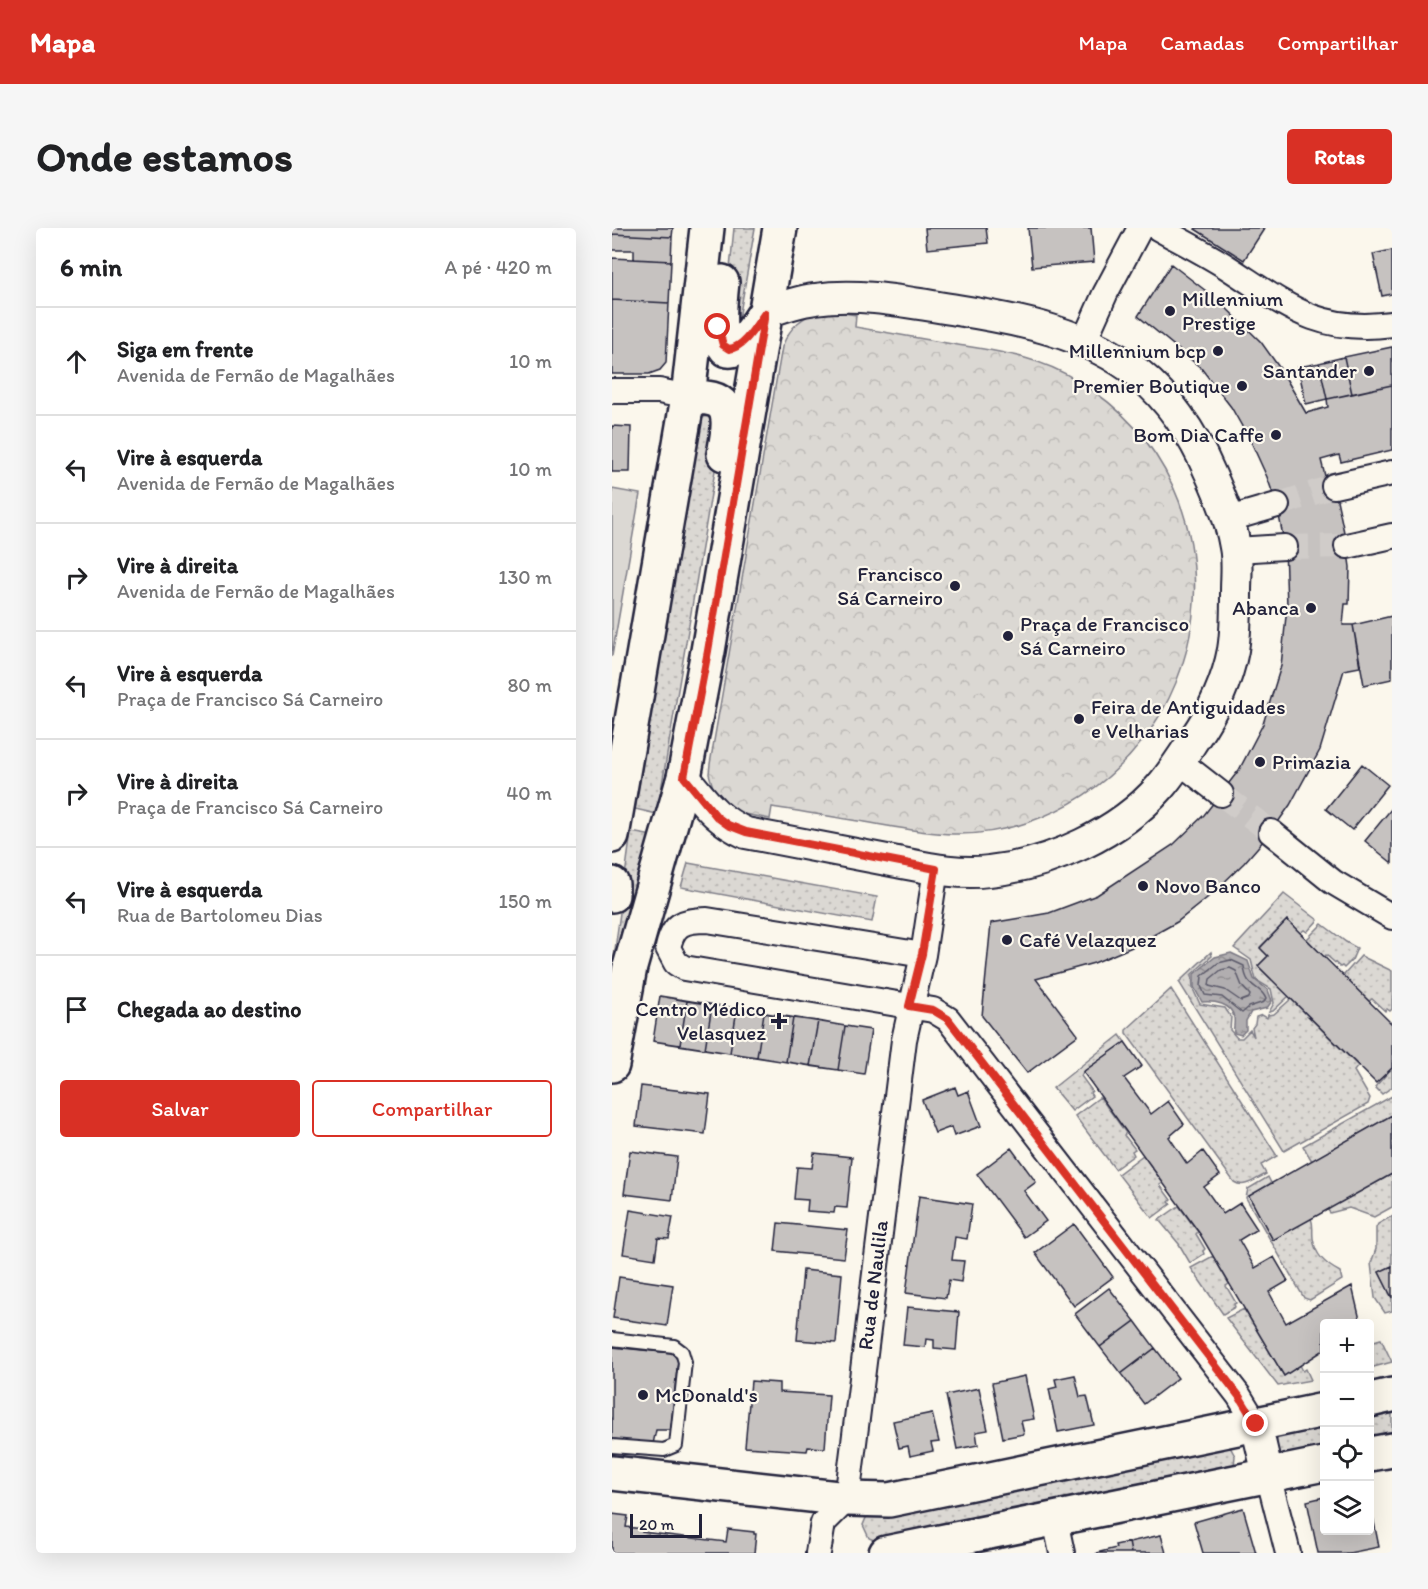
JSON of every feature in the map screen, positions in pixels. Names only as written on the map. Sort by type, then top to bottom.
[{"type":"main road","points":[[612,836],[688,397],[706,228]]},
{"type":"main road","points":[[725,228],[718,327],[723,345],[729,349],[741,344],[765,313]]},
{"type":"main road","points":[[762,228],[750,291],[765,313]]},
{"type":"main road","points":[[612,1065],[630,967],[684,777],[708,651],[780,228]]},
{"type":"main road","points":[[688,397],[713,399],[720,403],[728,418],[695,632],[708,651]]},
{"type":"main road","points":[[612,884],[612,895]]},
{"type":"main road","points":[[1374,1399],[1392,1395]]},
{"type":"main road","points":[[612,1473],[676,1462],[847,1499],[889,1500],[1320,1411]]},
{"type":"main road","points":[[1374,1453],[1392,1450]]},
{"type":"main road","points":[[886,1553],[1320,1465]]},
{"type":"street","points":[[1084,341],[1105,294],[1140,228]]},
{"type":"street","points":[[1158,228],[1225,266],[1282,304],[1324,322],[1362,327],[1392,324]]},
{"type":"street","points":[[684,777],[717,817],[728,825],[746,832],[936,869],[990,871],[1032,863],[1104,832],[1129,816],[1159,788],[1180,762],[1210,716],[1232,652],[1236,606],[1236,550],[1229,519],[1203,457],[1181,419],[1160,392],[1136,372],[1084,341],[1060,332],[970,312],[886,299],[815,299],[765,313]]},
{"type":"street","points":[[612,391],[659,391],[688,397]]},
{"type":"street","points":[[1334,486],[1392,473]]},
{"type":"street","points":[[1229,519],[1277,505]]},
{"type":"street","points":[[1347,546],[1392,536]]},
{"type":"street","points":[[1236,550],[1285,547]]},
{"type":"street","points":[[1180,762],[1221,794]]},
{"type":"street","points":[[1271,832],[1333,882],[1392,917]]},
{"type":"street","points":[[909,1006],[922,954],[936,869]]},
{"type":"street","points":[[922,954],[707,920],[694,920],[680,925],[671,934],[668,948],[676,963],[684,968],[933,1010],[948,1019],[1239,1396],[1256,1424],[1288,1553]]},
{"type":"street","name":"Rua de Naulila","points":[[847,1499],[909,1006]]},
{"type":"street","points":[[818,1553],[823,1523],[847,1499]]},
{"type":"street","points":[[1055,1520],[1062,1553]]},
{"type":"lane","points":[[612,1339],[674,1346],[682,1353],[685,1362],[676,1462]]},
{"type":"lane","points":[[612,1446],[664,1450],[672,1448],[676,1462]]},
{"type":"green space","points":[[734,228],[755,228],[736,336],[726,309]]},
{"type":"green space","points":[[825,310],[856,315],[855,327],[1005,353],[1035,361],[1064,373],[1078,381],[1135,428],[1173,486],[1192,551],[1193,618],[1176,683],[1142,741],[1092,789],[1026,823],[986,832],[948,834],[772,807],[770,819],[739,813],[715,794],[709,774],[710,764],[782,347],[798,322]]},
{"type":"green space","points":[[711,413],[722,429],[657,814],[635,809],[700,421]]},
{"type":"green space","points":[[612,489],[640,494],[612,656]]},
{"type":"green space","points":[[631,832],[653,836],[616,959],[614,957]]},
{"type":"green space","points":[[688,863],[877,897],[872,922],[681,887]]},
{"type":"green space","points":[[1284,894],[1318,920],[1307,932],[1304,930],[1300,933],[1287,920],[1260,947],[1268,956],[1258,966],[1289,996],[1269,1012],[1274,1003],[1271,989],[1256,980],[1251,960],[1234,948]]},
{"type":"green space","points":[[1322,924],[1357,948],[1352,960],[1344,968],[1326,955],[1324,957],[1307,939]]},
{"type":"green space","points":[[1211,952],[1212,956],[1192,974],[1193,989],[1200,1004],[1225,1008],[1231,1017],[1230,1030],[1237,1038],[1242,1038],[1250,1030],[1254,1037],[1252,1028],[1256,1017],[1262,1015],[1267,1018],[1291,999],[1358,1066],[1354,1071],[1370,1098],[1368,1104],[1284,1151],[1179,982]]},
{"type":"green space","points":[[1361,956],[1392,971],[1392,1009],[1390,1011],[1387,1009],[1385,1011],[1372,999],[1369,1001],[1343,976]]},
{"type":"green space","points":[[1171,989],[1277,1156],[1261,1165],[1266,1174],[1250,1182],[1238,1184],[1234,1182],[1126,1033],[1126,1030]]},
{"type":"green space","points":[[1120,1035],[1125,1042],[1083,1072],[1081,1076],[1092,1091],[1090,1093],[1092,1096],[1072,1111],[1053,1088]]},
{"type":"green space","points":[[1392,1068],[1392,1087],[1382,1094],[1375,1087]]},
{"type":"green space","points":[[1392,1096],[1392,1115],[1312,1161],[1303,1146]]},
{"type":"green space","points":[[1100,1097],[1135,1149],[1132,1151],[1134,1155],[1115,1169],[1075,1116]]},
{"type":"green space","points":[[1143,1155],[1163,1183],[1160,1185],[1171,1200],[1169,1202],[1171,1204],[1152,1218],[1118,1174]]},
{"type":"green space","points":[[1392,1174],[1392,1207],[1374,1217],[1349,1208],[1330,1213],[1327,1209]]},
{"type":"green space","points":[[1268,1177],[1271,1183],[1249,1196],[1273,1240],[1311,1218],[1314,1244],[1318,1254],[1340,1272],[1342,1280],[1310,1300],[1304,1298],[1246,1198],[1248,1189]]},
{"type":"green space","points":[[1179,1206],[1198,1232],[1196,1234],[1205,1249],[1204,1254],[1190,1263],[1179,1244],[1159,1220]]},
{"type":"green space","points":[[1392,1216],[1392,1266],[1379,1272],[1392,1298],[1392,1311],[1385,1313],[1375,1298],[1371,1263],[1376,1249],[1376,1228],[1378,1224]]},
{"type":"green space","points":[[1213,1256],[1229,1284],[1226,1286],[1236,1303],[1235,1307],[1223,1314],[1191,1268]]},
{"type":"green space","points":[[1244,1309],[1284,1376],[1300,1365],[1303,1371],[1306,1369],[1311,1380],[1278,1386],[1226,1318]]},
{"type":"green space","points":[[1381,1339],[1392,1362],[1374,1367],[1374,1341]]},
{"type":"green space","points":[[1392,1409],[1392,1439],[1374,1442],[1374,1413]]},
{"type":"green space","points":[[1320,1424],[1320,1454],[1282,1459],[1277,1448],[1278,1436]]},
{"type":"green space","points":[[1229,1445],[1235,1456],[1234,1466],[876,1541],[869,1538],[863,1525],[866,1518],[874,1513]]},
{"type":"water","points":[[1231,953],[1248,961],[1254,979],[1268,990],[1272,1001],[1267,1008],[1251,1012],[1246,1021],[1246,1030],[1241,1035],[1234,1033],[1234,1018],[1230,1009],[1217,1003],[1202,1002],[1194,987],[1194,974],[1215,957]]},
{"type":"building","points":[[612,228],[673,228],[672,237],[612,234]]},
{"type":"building","points":[[925,228],[986,228],[988,243],[927,249]]},
{"type":"building","points":[[1028,228],[1091,228],[1094,262],[1032,267]]},
{"type":"building","points":[[1196,228],[1262,228],[1264,229],[1244,260]]},
{"type":"building","points":[[612,234],[672,237],[671,261],[634,259],[634,250],[612,250]]},
{"type":"building","points":[[1392,250],[1392,294],[1382,296],[1373,254]]},
{"type":"building","points":[[612,258],[671,261],[669,303],[612,300]]},
{"type":"building","points":[[1171,264],[1219,301],[1261,342],[1281,370],[1306,413],[1328,407],[1327,399],[1392,385],[1392,450],[1341,462],[1339,455],[1321,460],[1325,476],[1330,474],[1334,486],[1347,546],[1350,567],[1349,604],[1345,604],[1343,625],[1353,625],[1360,667],[1344,670],[1320,750],[1290,805],[1271,832],[1244,863],[1212,894],[1177,922],[1132,947],[1094,963],[1036,979],[1078,1035],[1027,1073],[982,1016],[991,923],[1049,913],[1097,895],[1173,845],[1204,815],[1239,770],[1263,724],[1281,666],[1287,606],[1285,547],[1277,505],[1267,477],[1231,407],[1201,368],[1138,316]]},
{"type":"building","points":[[612,300],[669,303],[666,363],[660,370],[649,374],[612,374]]},
{"type":"building","name":"Santander","points":[[1392,347],[1392,385],[1352,394],[1344,357]]},
{"type":"building","points":[[1344,357],[1352,394],[1327,399],[1319,363]]},
{"type":"building","points":[[1319,363],[1327,399],[1306,404],[1298,367]]},
{"type":"building","points":[[612,426],[631,427],[630,472],[612,472]]},
{"type":"building","points":[[1392,616],[1392,679],[1364,685],[1353,625]]},
{"type":"building","points":[[1362,764],[1388,785],[1352,830],[1326,809]]},
{"type":"building","points":[[1392,808],[1392,863],[1365,841]]},
{"type":"building","points":[[1287,920],[1392,1024],[1392,1068],[1376,1083],[1258,966],[1268,956],[1260,948]]},
{"type":"building","points":[[660,996],[687,1001],[680,1045],[653,1041]]},
{"type":"building","points":[[660,996],[871,1030],[864,1074],[653,1041]]},
{"type":"building","points":[[687,1001],[712,1005],[705,1049],[680,1045]]},
{"type":"building","points":[[712,1005],[737,1009],[730,1053],[705,1049]]},
{"type":"building","points":[[737,1009],[764,1013],[757,1057],[730,1053]]},
{"type":"building","points":[[764,1013],[793,1018],[786,1062],[757,1057]]},
{"type":"building","points":[[793,1018],[818,1021],[810,1066],[786,1062]]},
{"type":"building","points":[[818,1021],[845,1026],[838,1070],[810,1066]]},
{"type":"building","points":[[845,1026],[871,1030],[864,1074],[838,1070]]},
{"type":"building","points":[[1125,1042],[1142,1066],[1124,1078],[1151,1114],[1168,1101],[1184,1124],[1169,1137],[1187,1164],[1203,1151],[1220,1175],[1204,1187],[1223,1214],[1240,1203],[1257,1229],[1239,1240],[1255,1268],[1274,1257],[1288,1281],[1269,1292],[1286,1323],[1352,1286],[1360,1319],[1320,1319],[1320,1353],[1284,1376],[1200,1234],[1083,1072]]},
{"type":"building","points":[[641,1086],[710,1094],[705,1134],[636,1126]]},
{"type":"building","points":[[955,1087],[958,1095],[968,1091],[981,1126],[954,1136],[951,1127],[935,1133],[922,1100]]},
{"type":"building","points":[[1392,1115],[1392,1174],[1273,1240],[1249,1196]]},
{"type":"building","points":[[1011,1148],[1036,1182],[1024,1191],[1046,1221],[1024,1237],[977,1174]]},
{"type":"building","points":[[630,1151],[677,1157],[672,1200],[624,1194]]},
{"type":"building","points":[[814,1153],[852,1157],[847,1208],[835,1207],[834,1213],[807,1211],[808,1200],[794,1199],[797,1167],[812,1168]]},
{"type":"building","points":[[919,1196],[972,1204],[967,1239],[955,1237],[952,1260],[964,1261],[961,1282],[949,1280],[946,1298],[906,1293]]},
{"type":"building","points":[[630,1210],[673,1217],[669,1239],[658,1238],[655,1259],[623,1254]]},
{"type":"building","points":[[778,1223],[848,1230],[844,1258],[775,1251]]},
{"type":"building","points":[[1074,1224],[1113,1277],[1074,1306],[1035,1253]]},
{"type":"building","points":[[1392,1266],[1392,1298],[1379,1272]]},
{"type":"building","points":[[803,1270],[842,1274],[836,1343],[797,1340]]},
{"type":"building","points":[[619,1277],[673,1285],[667,1326],[613,1318]]},
{"type":"building","points":[[1109,1288],[1135,1321],[1100,1347],[1075,1314]]},
{"type":"building","points":[[907,1307],[959,1312],[956,1350],[934,1348],[934,1340],[926,1339],[925,1347],[903,1345]]},
{"type":"building","points":[[1135,1321],[1155,1348],[1121,1374],[1100,1347]]},
{"type":"building","name":"McDonald's","points":[[612,1347],[672,1353],[678,1360],[671,1430],[656,1430],[653,1444],[612,1439]]},
{"type":"building","points":[[1155,1348],[1178,1378],[1144,1404],[1121,1374]]},
{"type":"building","points":[[1075,1375],[1080,1397],[1087,1396],[1094,1425],[1058,1432],[1049,1389],[1057,1387],[1055,1379]]},
{"type":"building","points":[[1025,1376],[1034,1419],[1021,1421],[1024,1434],[1003,1438],[992,1383]]},
{"type":"building","points":[[751,1381],[779,1383],[779,1392],[829,1395],[825,1448],[808,1447],[807,1451],[745,1447]]},
{"type":"building","points":[[979,1388],[988,1430],[976,1432],[978,1445],[957,1449],[946,1395]]},
{"type":"building","points":[[932,1413],[939,1442],[931,1443],[933,1451],[910,1456],[908,1446],[899,1448],[893,1421]]},
{"type":"building","points":[[1320,1498],[1320,1535],[1374,1535],[1374,1522],[1379,1547],[1349,1553],[1318,1553],[1307,1501]]},
{"type":"building","points":[[1243,1508],[1256,1553],[1203,1553],[1194,1522]]},
{"type":"building","points":[[612,1514],[628,1516],[626,1527],[643,1529],[642,1532],[726,1542],[728,1529],[754,1532],[756,1534],[754,1553],[612,1553]]},
{"type":"building","points":[[1161,1535],[1166,1553],[1131,1553],[1129,1542]]},
{"type":"building","points":[[1129,1542],[1131,1553],[1096,1553],[1116,1548],[1115,1545]]},
{"type":"tunnel","points":[[1277,505],[1334,486]]},
{"type":"tunnel","points":[[1285,547],[1347,546]]},
{"type":"tunnel","points":[[1221,794],[1271,832]]},
{"type":"place","name":"Millennium Prestige","points":[[1170,311]]},
{"type":"place","name":"Millennium bcp","points":[[1218,351]]},
{"type":"place","name":"Santander","points":[[1369,371]]},
{"type":"place","name":"Premier Boutique","points":[[1242,386]]},
{"type":"place","name":"Bom Dia Caffe","points":[[1276,435]]},
{"type":"place","name":"Francisco Sá Carneiro","points":[[955,586]]},
{"type":"place","name":"Abanca","points":[[1311,608]]},
{"type":"place","name":"Praça de Francisco Sá Carneiro","points":[[1008,636]]},
{"type":"place","name":"Feira de Antiguidades e Velharias","points":[[1079,719]]},
{"type":"place","name":"Primazia","points":[[1260,762]]},
{"type":"place","name":"Novo Banco","points":[[1143,886]]},
{"type":"place","name":"Café Velazquez","points":[[1007,940]]},
{"type":"place","name":"Centro Médico Velasquez","points":[[779,1021]]},
{"type":"place","name":"McDonald's","points":[[643,1395]]},
{"type":"route","points":[[718,327],[723,345],[729,349],[735,348],[741,344],[765,313],[708,651],[684,777],[717,817],[728,825],[746,832],[936,869],[922,954],[909,1006],[933,1010],[948,1019],[1239,1396],[1256,1424]]}]
